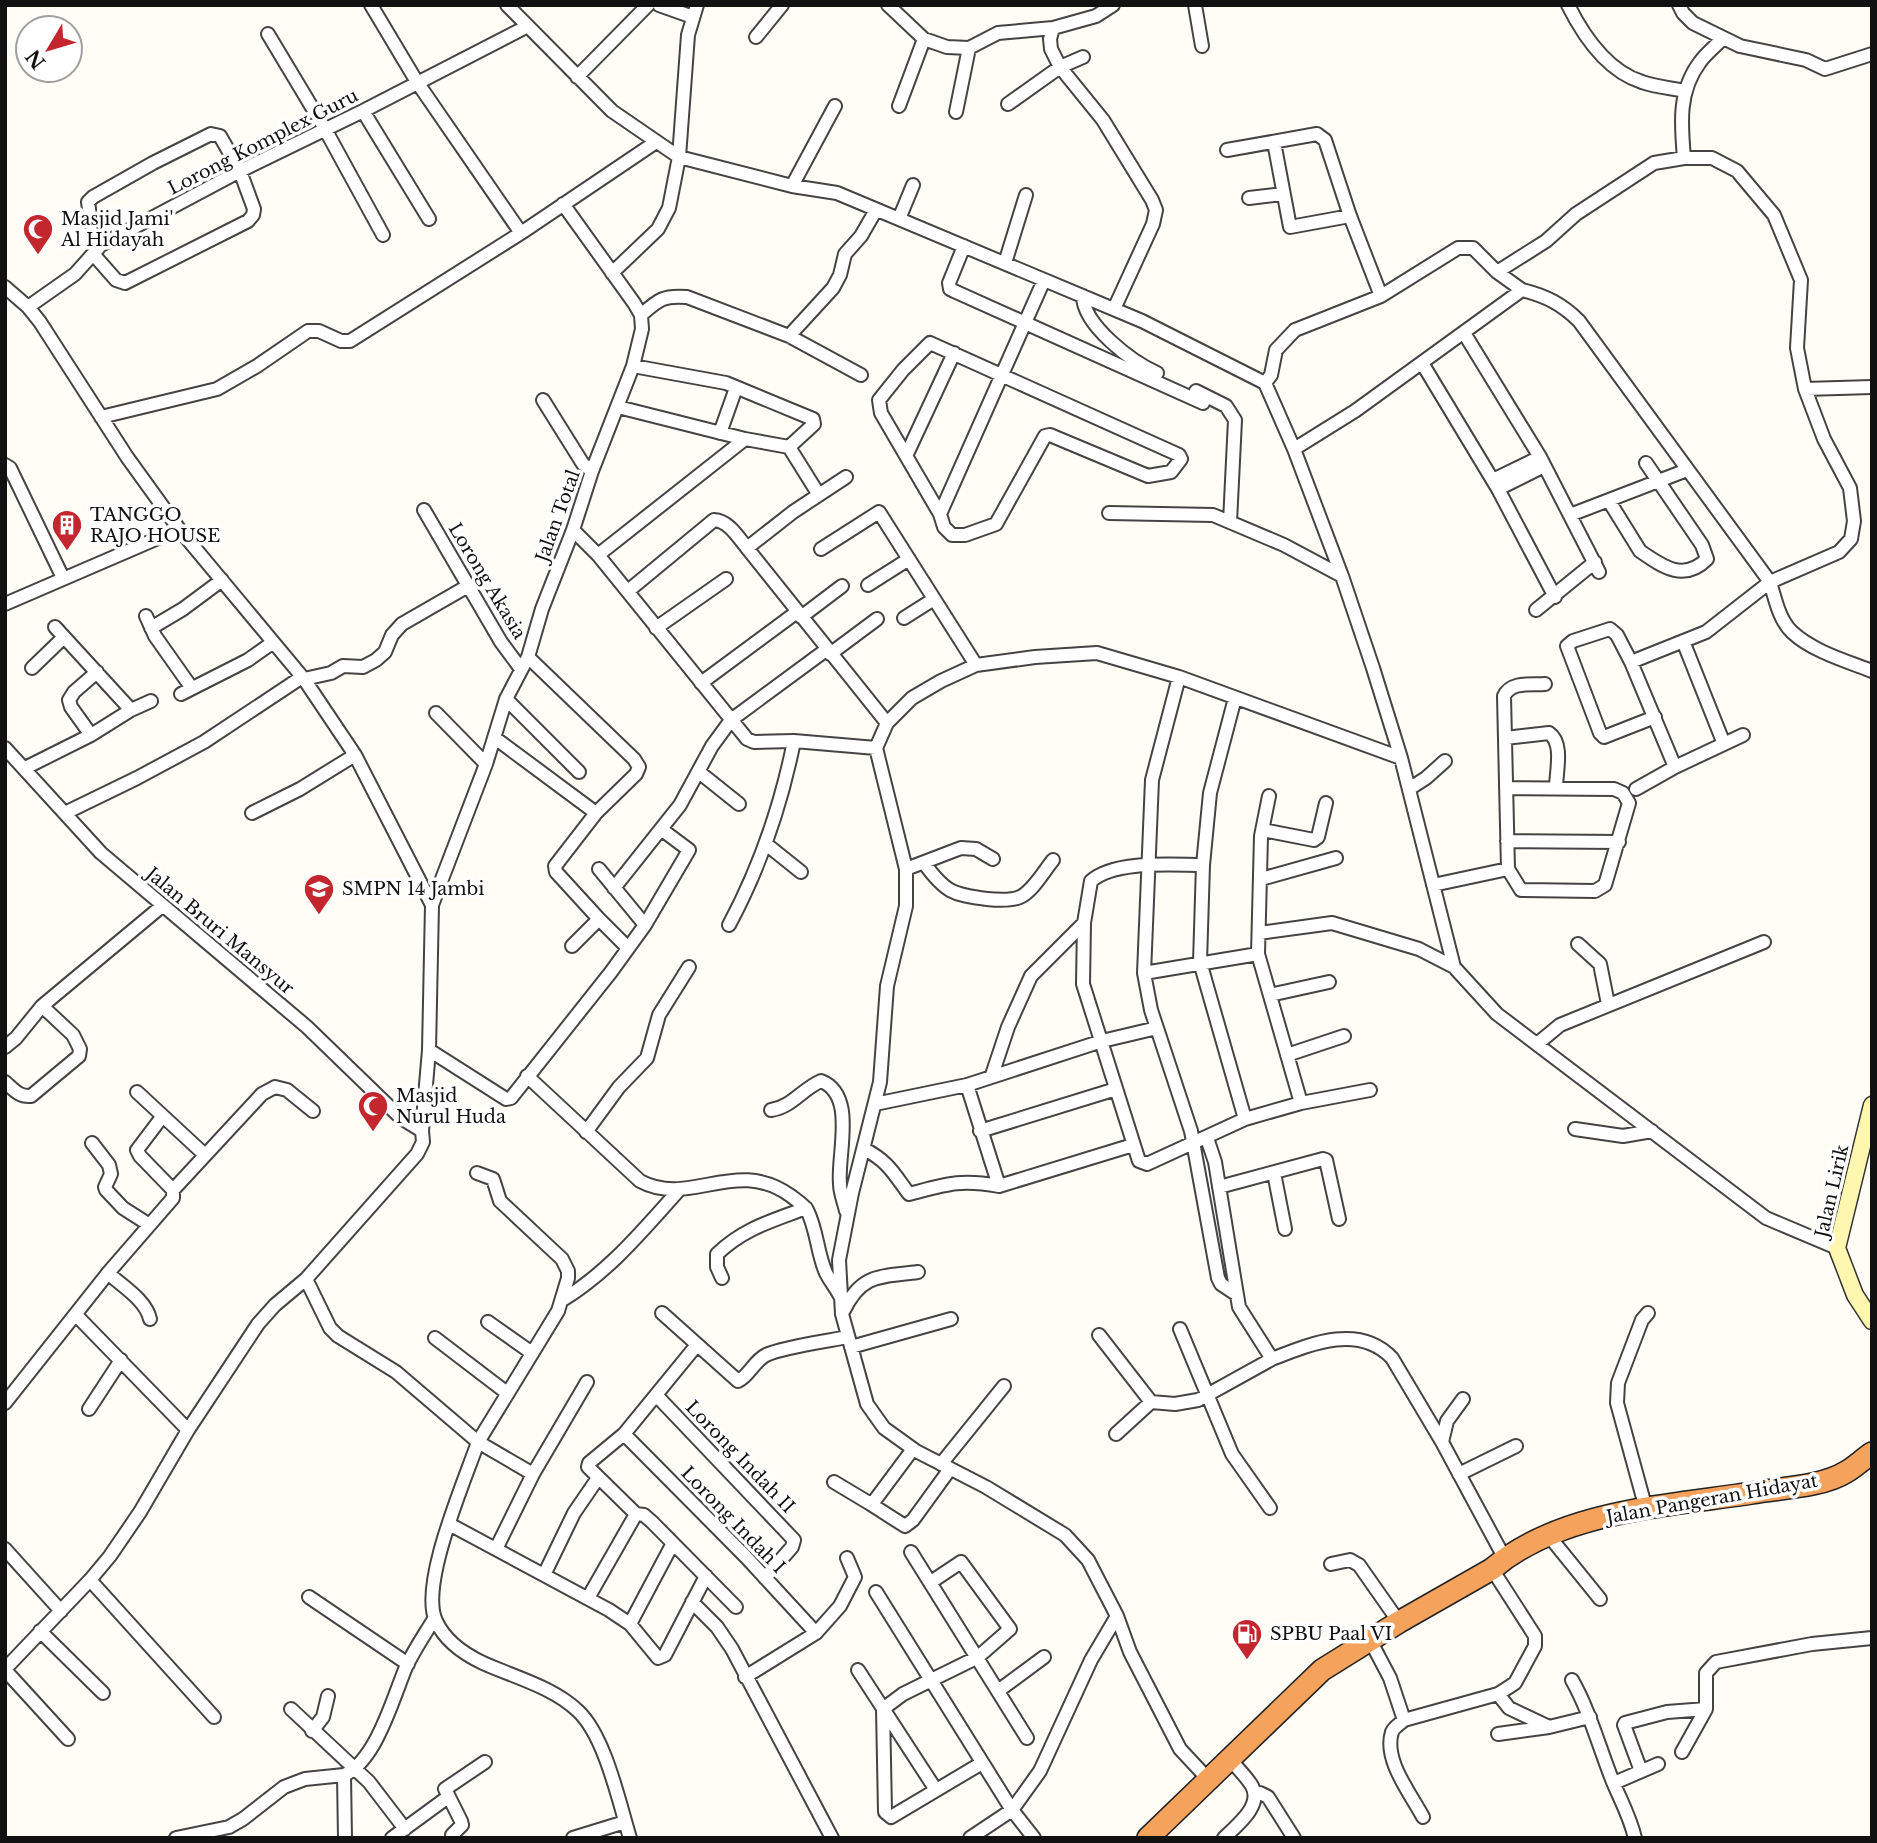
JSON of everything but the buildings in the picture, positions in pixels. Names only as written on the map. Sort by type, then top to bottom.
[{"type":"highway","name":"Jalan Pangeran Hidayat","points":[[1148,1838],[1322,1670],[1399,1622],[1549,1536],[1616,1512],[1811,1484],[1845,1474],[1872,1453]]},
{"type":"main road","name":"Jalan Lirik","points":[[1872,1105],[1837,1248],[1855,1295],[1872,1321]]},
{"type":"street","points":[[370,5],[416,82],[521,233]]},
{"type":"street","points":[[507,5],[612,111],[679,157],[792,186],[836,193],[1142,321],[1265,383],[1294,449],[1342,576],[1401,758],[1454,968]]},
{"type":"street","points":[[577,77],[648,5]]},
{"type":"street","points":[[612,273],[658,229],[669,208],[679,157],[688,35],[695,11],[659,5]]},
{"type":"street","points":[[756,37],[782,5]]},
{"type":"street","points":[[888,5],[924,39],[947,47],[969,48],[999,33],[1053,28],[1096,16],[1112,5]]},
{"type":"street","points":[[1195,5],[1202,46]]},
{"type":"street","points":[[1568,5],[1581,30],[1616,70],[1642,82],[1685,91]]},
{"type":"street","points":[[1679,5],[1693,23],[1746,49],[1806,60],[1825,69],[1872,54]]},
{"type":"street","name":"Lorong Komplex Guru","points":[[27,307],[75,274],[98,250],[240,171],[528,26]]},
{"type":"street","points":[[1053,28],[1051,49],[1060,67],[1104,120],[1156,210],[1153,224],[1114,309]]},
{"type":"street","points":[[268,33],[383,235]]},
{"type":"street","points":[[1684,158],[1680,116],[1685,91],[1699,62],[1723,38]]},
{"type":"street","points":[[900,106],[924,39]]},
{"type":"street","points":[[956,112],[969,48]]},
{"type":"street","points":[[1008,104],[1060,67],[1083,57]]},
{"type":"street","points":[[792,186],[835,106]]},
{"type":"street","points":[[363,111],[429,219]]},
{"type":"street","points":[[211,134],[220,136],[240,171],[254,209],[248,221],[125,283],[116,280],[98,250],[88,202],[93,197],[211,134]]},
{"type":"street","points":[[1227,150],[1317,134],[1325,140],[1345,217],[1381,296]]},
{"type":"street","points":[[101,417],[217,388],[257,366],[309,331],[319,331],[341,341],[350,341],[521,233],[656,142]]},
{"type":"street","points":[[1274,142],[1281,222],[1290,227],[1345,217]]},
{"type":"street","points":[[1497,272],[1546,241],[1576,214],[1654,163],[1684,158],[1712,159],[1737,171],[1774,215],[1801,280],[1797,348],[1805,389],[1824,439],[1850,488],[1854,522],[1851,540],[1839,552],[1770,582],[1706,632],[1631,662]]},
{"type":"street","points":[[899,219],[914,185]]},
{"type":"street","points":[[1005,263],[1026,195]]},
{"type":"street","points":[[1249,198],[1278,195]]},
{"type":"street","points":[[563,204],[641,315],[669,296],[687,296],[789,336],[861,375]]},
{"type":"street","points":[[789,336],[833,288],[840,275],[845,254],[861,236],[876,210]]},
{"type":"street","points":[[964,246],[949,283],[950,289],[1203,403]]},
{"type":"street","points":[[1265,383],[1271,375],[1276,350],[1295,330],[1381,296],[1458,248],[1473,248],[1497,272],[1522,290],[1543,296],[1565,307],[1579,321],[1770,582],[1779,612],[1790,631],[1808,643],[1872,671]]},
{"type":"street","points":[[940,514],[1044,280]]},
{"type":"street","points":[[5,287],[40,322],[127,457],[180,529],[303,678],[355,755],[432,905],[429,1050],[423,1142],[409,1166],[306,1279],[275,1305],[258,1324],[188,1430],[140,1512],[90,1580],[5,1669],[68,1740]]},
{"type":"street","points":[[1294,449],[1355,411],[1522,290]]},
{"type":"street","points":[[1083,296],[1083,306],[1093,324],[1137,362],[1212,398],[1232,413],[1236,425],[1230,522]]},
{"type":"street","name":"Jalan Total","points":[[432,905],[486,764],[506,699],[528,657],[542,609],[633,366],[642,329],[641,315]]},
{"type":"street","points":[[1464,333],[1542,461],[1597,567],[1536,610]]},
{"type":"street","points":[[930,343],[1003,374],[1179,455],[1181,459],[1171,471],[1148,476],[1050,435],[1045,436],[996,524],[965,535],[952,535],[944,527],[940,514],[881,413],[879,400],[903,370],[930,343]]},
{"type":"street","points":[[905,457],[954,353]]},
{"type":"street","points":[[1422,363],[1496,485],[1555,597]]},
{"type":"street","points":[[633,366],[726,383],[813,419],[814,424],[789,447]]},
{"type":"street","points":[[1805,389],[1872,387]]},
{"type":"street","points":[[720,433],[736,388]]},
{"type":"street","points":[[543,400],[583,464],[592,471]]},
{"type":"street","points":[[618,407],[745,439],[789,447],[819,495]]},
{"type":"street","points":[[598,555],[745,439]]},
{"type":"street","points":[[1496,485],[1542,461]]},
{"type":"street","points":[[1608,501],[1640,551],[1675,571],[1685,573],[1707,559],[1702,545],[1646,463]]},
{"type":"street","points":[[5,465],[10,468],[63,578]]},
{"type":"street","points":[[1570,515],[1688,470]]},
{"type":"street","points":[[747,548],[846,477]]},
{"type":"street","name":"Lorong Akasia","points":[[424,510],[501,642],[521,669]]},
{"type":"street","points":[[821,549],[879,512],[976,665]]},
{"type":"street","points":[[1109,513],[1213,515],[1284,545],[1342,576]]},
{"type":"street","points":[[628,591],[714,520],[720,521],[728,526],[747,548],[887,723]]},
{"type":"street","points":[[5,604],[180,529]]},
{"type":"street","points":[[573,530],[628,591],[747,739],[754,742],[794,741],[876,748]]},
{"type":"street","points":[[868,585],[909,558]]},
{"type":"street","points":[[656,628],[726,579]]},
{"type":"street","points":[[222,580],[183,609],[148,622],[186,691],[248,660],[272,643]]},
{"type":"street","points":[[65,813],[204,742],[303,678],[331,673],[343,666],[363,667],[376,660],[385,652],[392,635],[402,624],[468,586]]},
{"type":"street","points":[[701,683],[842,586]]},
{"type":"street","points":[[904,618],[934,599]]},
{"type":"street","points":[[614,888],[680,805],[716,740],[731,720],[877,619]]},
{"type":"street","points":[[1655,718],[1604,737],[1600,733],[1567,646],[1573,641],[1610,629],[1617,635],[1631,662],[1655,718],[1675,767]]},
{"type":"street","points":[[32,668],[59,632],[131,710]]},
{"type":"street","points":[[1683,641],[1724,744]]},
{"type":"street","points":[[1208,1779],[1180,1749],[1130,1652],[1118,1616],[1088,1560],[1065,1535],[986,1487],[913,1449],[884,1428],[867,1404],[842,1314],[839,1260],[880,1082],[887,986],[906,906],[906,869],[876,748],[887,723],[912,698],[976,665],[1035,657],[1097,653],[1179,677],[1401,758]]},
{"type":"street","points":[[528,657],[635,759],[639,767],[636,774],[596,813],[555,866],[556,872],[628,948]]},
{"type":"street","points":[[91,735],[69,700],[74,692],[97,672]]},
{"type":"street","points":[[1179,677],[1152,780],[1144,973],[1151,1010],[1191,1131],[1218,1278],[1237,1294]]},
{"type":"street","points":[[1506,788],[1614,789],[1623,793],[1629,803],[1605,885],[1595,891],[1521,890],[1508,869],[1507,841],[1504,696],[1506,690],[1513,686],[1545,684]]},
{"type":"street","points":[[1235,698],[1210,793],[1203,865],[1200,962],[1245,1119]]},
{"type":"street","points":[[506,699],[579,772]]},
{"type":"street","points":[[25,768],[151,701]]},
{"type":"street","points":[[436,713],[486,764]]},
{"type":"street","points":[[1505,738],[1549,733],[1556,737],[1556,788]]},
{"type":"street","points":[[1636,789],[1743,735]]},
{"type":"street","points":[[495,738],[596,813]]},
{"type":"street","points":[[729,925],[748,890],[766,844],[787,777],[794,741]]},
{"type":"street","name":"Jalan Bruri Mansyur","points":[[5,748],[102,853],[307,1027],[401,1118],[422,1130]]},
{"type":"street","points":[[252,813],[300,789],[355,755]]},
{"type":"street","points":[[1409,789],[1445,761]]},
{"type":"street","points":[[699,772],[739,804]]},
{"type":"street","points":[[1269,796],[1262,830],[1258,954],[1301,1103]]},
{"type":"street","points":[[1262,830],[1314,840],[1318,837],[1326,803]]},
{"type":"street","points":[[429,1050],[506,1099],[511,1098],[645,925],[689,850],[661,829]]},
{"type":"street","points":[[1507,841],[1619,842]]},
{"type":"street","points":[[766,844],[801,872]]},
{"type":"street","points":[[906,869],[961,848],[976,849],[993,859]]},
{"type":"street","points":[[1261,879],[1336,858]]},
{"type":"street","points":[[924,863],[937,880],[959,896],[996,900],[1020,897],[1032,887],[1053,860]]},
{"type":"street","points":[[1203,865],[1148,865],[1098,875],[1091,881],[1084,923],[1083,984],[1139,1161],[1147,1164],[1245,1119],[1301,1103],[1370,1090]]},
{"type":"street","points":[[599,869],[645,925]]},
{"type":"street","points":[[1433,884],[1508,869]]},
{"type":"street","points":[[5,1047],[16,1038],[42,1006],[162,906]]},
{"type":"street","points":[[572,946],[599,919]]},
{"type":"street","points":[[992,1075],[1008,1027],[1031,976],[1084,923]]},
{"type":"street","points":[[1259,933],[1332,923],[1419,949],[1454,968],[1497,1014],[1766,1218],[1837,1248]]},
{"type":"street","points":[[1537,1044],[1560,1025],[1764,942]]},
{"type":"street","points":[[1578,944],[1600,964],[1608,1004]]},
{"type":"street","points":[[1144,973],[1258,954]]},
{"type":"street","points":[[586,1132],[619,1087],[647,1058],[659,1015],[689,967]]},
{"type":"street","points":[[1270,995],[1329,982]]},
{"type":"street","points":[[5,1083],[17,1094],[31,1096],[79,1056],[80,1049],[73,1035],[42,1006]]},
{"type":"street","points":[[875,1104],[967,1085],[1102,1041],[1157,1028]]},
{"type":"street","points":[[1287,1055],[1344,1036]]},
{"type":"street","points":[[527,1076],[640,1181],[653,1188],[680,1189],[716,1182],[755,1179],[776,1185],[806,1208],[826,1272],[841,1297]]},
{"type":"street","points":[[771,1110],[782,1108],[796,1100],[811,1085],[821,1081],[830,1085],[838,1095],[844,1117],[840,1184],[847,1219]]},
{"type":"street","points":[[967,1085],[999,1186]]},
{"type":"street","points":[[8,1394],[137,1241],[148,1224],[169,1204],[173,1198],[173,1190],[262,1094],[275,1087],[287,1090],[313,1111]]},
{"type":"street","points":[[981,1131],[1116,1090]]},
{"type":"street","points":[[137,1092],[205,1155]]},
{"type":"street","points":[[162,1117],[137,1150],[173,1190]]},
{"type":"street","points":[[1575,1129],[1623,1136],[1652,1131]]},
{"type":"street","points":[[1207,1138],[1215,1162],[1238,1307],[1272,1359]]},
{"type":"street","points":[[92,1143],[109,1165],[111,1174],[106,1190],[122,1208],[148,1224]]},
{"type":"street","points":[[864,1149],[881,1157],[909,1194],[954,1182],[999,1186],[1133,1145]]},
{"type":"street","points":[[1219,1186],[1326,1160],[1339,1219]]},
{"type":"street","points":[[477,1173],[493,1179],[500,1201],[562,1259],[568,1271],[568,1278],[552,1322],[478,1442],[436,1569],[434,1619],[444,1636],[460,1649],[480,1661],[561,1697],[579,1711],[595,1732],[630,1838]]},
{"type":"street","points":[[1273,1173],[1285,1229]]},
{"type":"street","points":[[561,1301],[616,1261],[680,1189]]},
{"type":"street","points":[[722,1279],[717,1267],[717,1254],[729,1243],[744,1232],[806,1208]]},
{"type":"street","points":[[842,1314],[855,1291],[871,1278],[918,1272]]},
{"type":"street","points":[[108,1273],[141,1302],[148,1310],[150,1319]]},
{"type":"street","points":[[306,1279],[330,1328],[338,1336],[396,1372],[478,1442],[533,1474]]},
{"type":"street","points":[[1646,1509],[1617,1403],[1618,1383],[1642,1320],[1648,1312]]},
{"type":"street","points":[[662,1313],[738,1381],[768,1354],[850,1342],[951,1319]]},
{"type":"street","points":[[76,1315],[188,1430]]},
{"type":"street","points":[[488,1322],[533,1353]]},
{"type":"street","points":[[1180,1329],[1232,1454],[1270,1508]]},
{"type":"street","points":[[1099,1335],[1151,1402]]},
{"type":"street","points":[[435,1338],[508,1393]]},
{"type":"street","points":[[1116,1434],[1151,1402],[1175,1404],[1198,1400],[1272,1359],[1314,1342],[1357,1338],[1382,1347],[1392,1358],[1459,1474],[1498,1564],[1536,1640],[1515,1683],[1498,1693],[1404,1720],[1392,1733],[1394,1764],[1423,1817]]},
{"type":"street","points":[[696,1346],[624,1434],[588,1465],[636,1514],[644,1515],[736,1607]]},
{"type":"street","points":[[89,1409],[121,1360]]},
{"type":"street","points":[[496,1549],[533,1474],[587,1382]]},
{"type":"street","points":[[834,1482],[905,1526],[913,1520],[945,1466],[1004,1386]]},
{"type":"street","name":"Lorong Indah II","points":[[656,1395],[794,1540],[792,1547],[765,1577]]},
{"type":"street","points":[[1442,1443],[1447,1421],[1463,1399]]},
{"type":"street","name":"Lorong Indah I","points":[[624,1434],[765,1577],[816,1633]]},
{"type":"street","points":[[1459,1474],[1516,1446]]},
{"type":"street","points":[[869,1503],[875,1500],[913,1449]]},
{"type":"street","points":[[544,1575],[574,1513],[598,1478]]},
{"type":"street","points":[[588,1598],[636,1514]]},
{"type":"street","points":[[449,1524],[588,1598],[630,1624],[658,1658],[662,1658],[706,1576]]},
{"type":"street","points":[[1549,1536],[1600,1599]]},
{"type":"street","points":[[630,1624],[673,1543]]},
{"type":"street","points":[[5,1549],[61,1611]]},
{"type":"street","points":[[911,1552],[1027,1738]]},
{"type":"street","points":[[745,1677],[816,1633],[840,1606],[855,1577],[847,1558]]},
{"type":"street","points":[[1331,1564],[1350,1560],[1359,1565],[1399,1622]]},
{"type":"street","points":[[883,1709],[903,1694],[978,1657],[1010,1629],[961,1562],[931,1582]]},
{"type":"street","points":[[90,1580],[215,1717]]},
{"type":"street","points":[[876,1592],[1012,1810],[1034,1838]]},
{"type":"street","points":[[309,1597],[408,1664]]},
{"type":"street","points":[[692,1602],[726,1639],[832,1838]]},
{"type":"street","points":[[970,1838],[1012,1810],[1040,1771],[1091,1660],[1118,1616]]},
{"type":"street","points":[[176,1838],[201,1836],[229,1828],[284,1787],[305,1779],[349,1772],[364,1758],[386,1717],[408,1664],[434,1619]]},
{"type":"street","points":[[40,1632],[103,1693]]},
{"type":"street","points":[[1682,1752],[1706,1709],[1706,1673],[1716,1662],[1812,1644],[1872,1638]]},
{"type":"street","points":[[1370,1640],[1390,1678],[1404,1720]]},
{"type":"street","points":[[998,1691],[1044,1657]]},
{"type":"street","points":[[858,1670],[936,1790]]},
{"type":"street","points":[[1572,1680],[1590,1717],[1635,1838]]},
{"type":"street","points":[[1498,1693],[1509,1708],[1549,1727]]},
{"type":"street","points":[[312,1731],[323,1717],[328,1696]]},
{"type":"street","points":[[291,1709],[349,1772],[383,1798],[405,1829]]},
{"type":"street","points":[[883,1709],[885,1812],[891,1817],[982,1763]]},
{"type":"street","points":[[1641,1771],[1625,1723],[1667,1712],[1706,1709]]},
{"type":"street","points":[[1498,1734],[1549,1727],[1590,1717]]},
{"type":"street","points":[[1224,1838],[1243,1821],[1255,1795],[1253,1787],[1230,1759]]},
{"type":"street","points":[[452,1835],[462,1825],[448,1797],[447,1787],[485,1762]]},
{"type":"street","points":[[1614,1783],[1658,1764]]},
{"type":"street","points":[[345,1838],[349,1772]]},
{"type":"street","points":[[1255,1795],[1260,1793],[1268,1797],[1294,1838]]},
{"type":"street","points":[[393,1838],[448,1797]]},
{"type":"street","points":[[573,1838],[625,1822]]},
{"type":"place","name":"Masjid Jami' Al Hidayah","points":[[38,256]]},
{"type":"place","name":"TANGGO RAJO HOUSE","points":[[67,552]]},
{"type":"place","name":"SMPN 14 Jambi","points":[[319,916]]},
{"type":"place","name":"Masjid Nurul Huda","points":[[373,1133]]},
{"type":"place","name":"SPBU Paal VI","points":[[1247,1661]]}]
